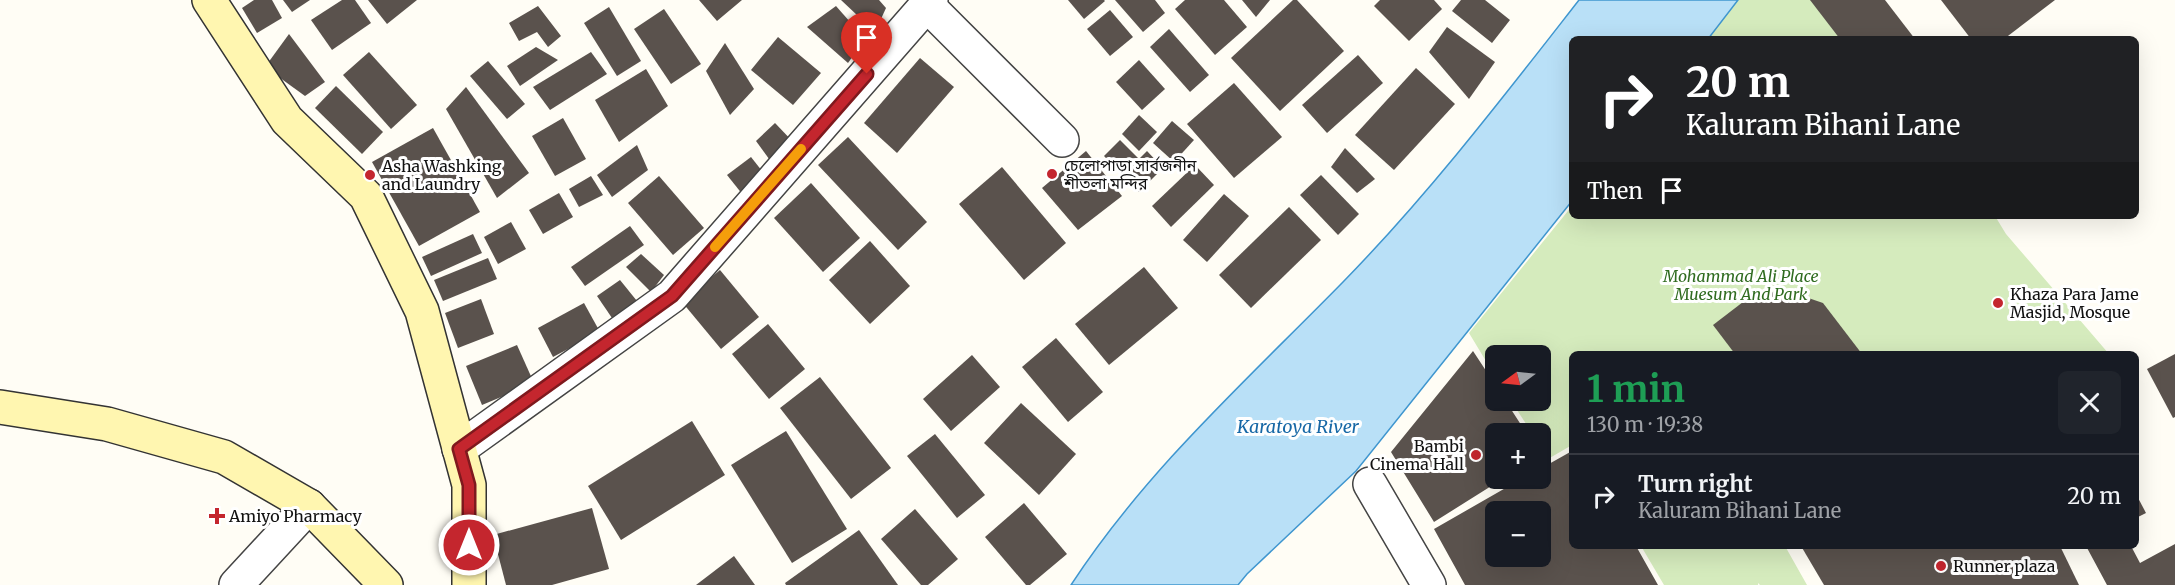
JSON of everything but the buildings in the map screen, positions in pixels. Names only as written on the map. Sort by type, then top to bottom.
[{"type":"main road","points":[[209,0],[287,120],[366,196],[422,311],[469,485],[469,585]]},
{"type":"main road","points":[[0,407],[107,424],[224,457],[309,506],[386,585]]},
{"type":"street","points":[[459,449],[672,296],[929,3],[1062,140]]},
{"type":"street","points":[[1371,484],[1430,585]]},
{"type":"street","points":[[236,585],[309,506]]},
{"type":"green space","points":[[1738,0],[1847,0],[1876,36],[1709,36]]},
{"type":"green space","name":"Mohammad Ali Place Muesum And Park","points":[[1569,210],[1569,219],[1997,219],[2006,234],[2106,351],[1569,351],[1569,447],[1551,457],[1551,423],[1525,423],[1518,411],[1551,411],[1551,345],[1485,345],[1485,359],[1469,333]]},
{"type":"green space","points":[[1643,549],[1787,549],[1807,585],[1760,585],[1758,583],[1758,585],[1664,585]]},
{"type":"water","name":"Karatoya River","points":[[1579,0],[1738,0],[1710,36],[1569,36],[1569,205],[1356,471],[1238,585],[1071,585],[1100,543],[1165,464],[1375,249],[1523,72]]},
{"type":"slow traffic","points":[[715,247],[801,149]]},
{"type":"place","name":"চেলোপাড়া সার্বজনীন শীতলা মন্দির","points":[[1052,174]]},
{"type":"place","name":"Asha Washking and Laundry","points":[[370,175]]},
{"type":"place","name":"Khaza Para Jame Masjid, Mosque","points":[[1998,303]]},
{"type":"place","name":"Bambi Cinema Hall","points":[[1476,455]]},
{"type":"place","name":"Amiyo Pharmacy","points":[[217,516]]},
{"type":"place","name":"Runner plaza","points":[[1941,566]]},
{"type":"route","points":[[469,545],[469,485],[459,449],[672,296],[867,74]]}]
